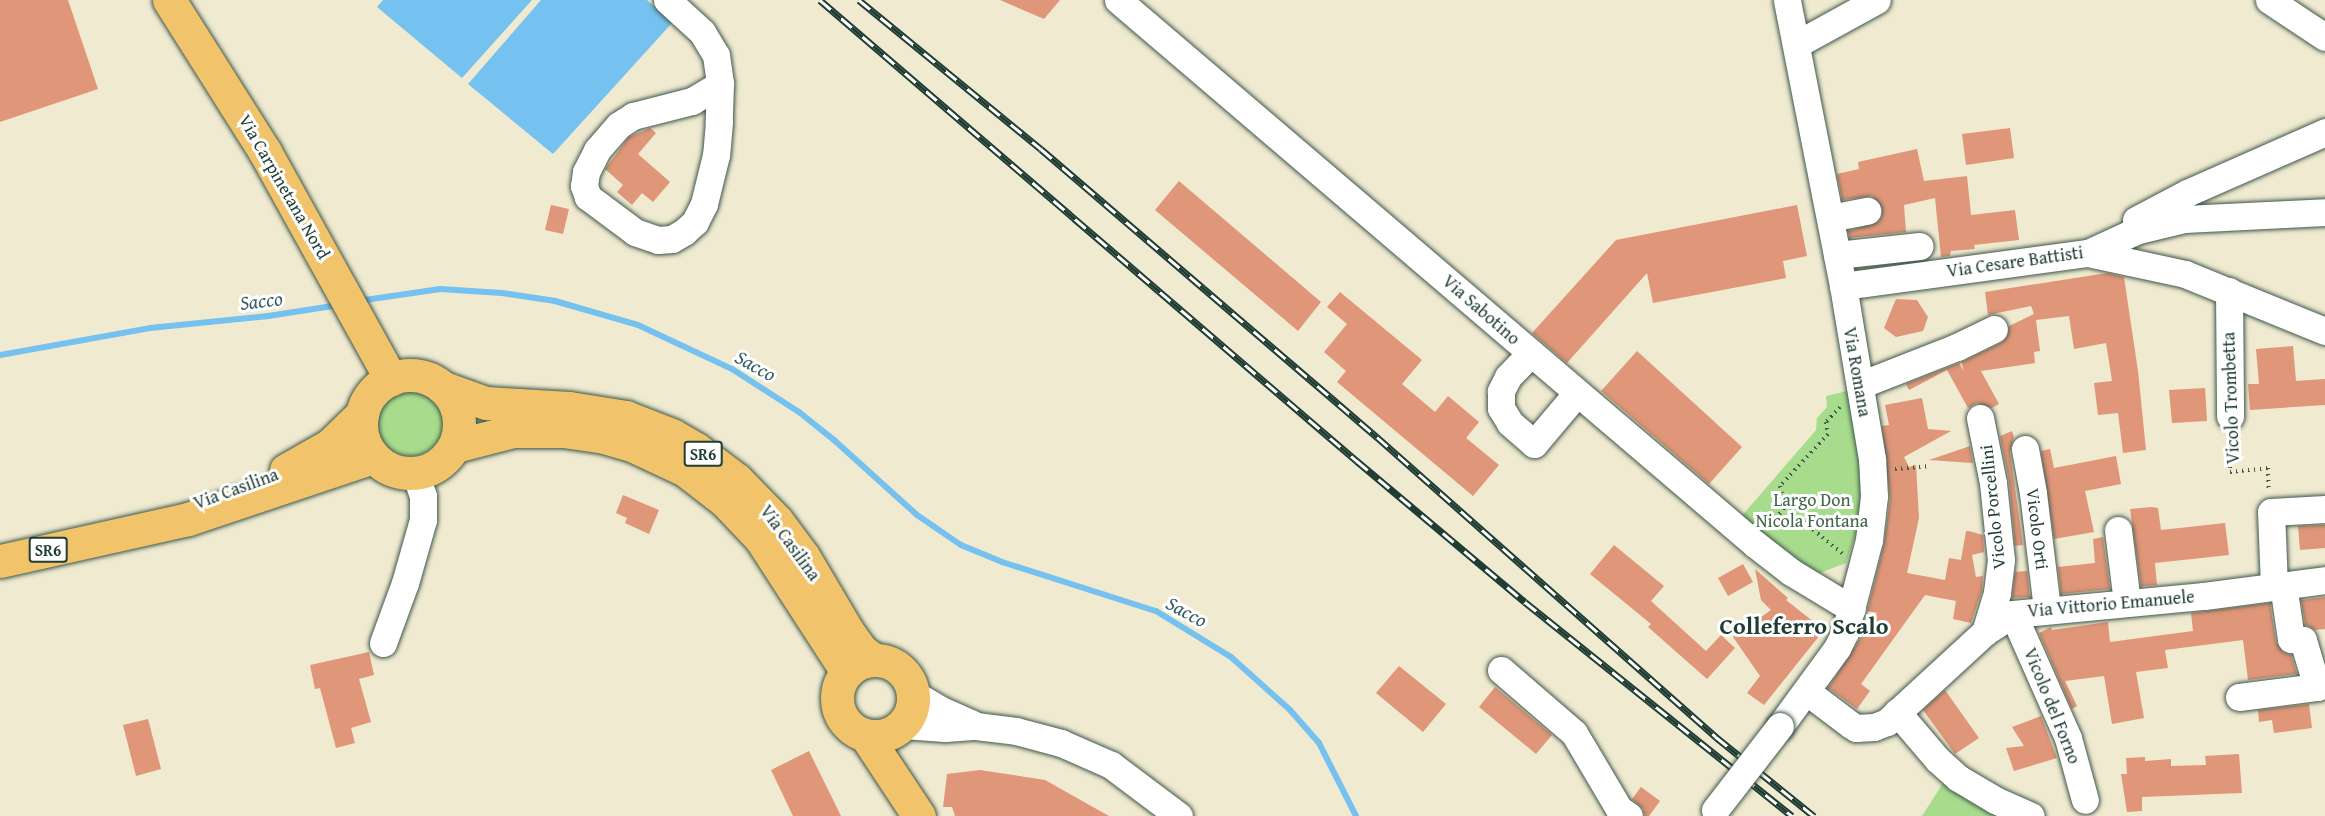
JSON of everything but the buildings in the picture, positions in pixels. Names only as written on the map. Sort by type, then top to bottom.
[{"type":"main road","name":"Via Carpinetana Nord","points":[[169,0],[236,102],[391,379]]},
{"type":"main road","points":[[419,375],[444,388],[454,400],[459,415],[460,431],[455,446],[438,464],[415,473],[392,470],[374,457],[365,444],[361,429],[362,414],[368,399],[378,387],[391,379],[419,375]]},
{"type":"main road","name":"Via Casilina","points":[[444,388],[486,403],[569,408],[626,417],[672,435],[696,449],[737,480],[777,521],[862,651],[861,666]]},
{"type":"main road","name":"Via Casilina","points":[[95,539],[292,468],[330,445],[362,414]]},
{"type":"main road","name":"Via Casilina","points":[[455,446],[513,431],[573,432],[600,436],[634,446],[685,470],[725,501],[761,539],[861,666]]},
{"type":"main road","name":"Via Casilina","points":[[0,561],[196,516],[374,457]]},
{"type":"main road","name":"Via Casilina","points":[[861,666],[895,665],[903,672],[913,690]]},
{"type":"main road","points":[[861,666],[838,690],[838,709],[844,721],[854,730],[888,731],[914,703],[913,690]]},
{"type":"main road","points":[[888,731],[916,810]]},
{"type":"street","points":[[667,0],[707,37],[716,55],[720,84],[719,122],[711,184],[700,213],[684,232],[665,240],[643,236],[606,213],[588,197],[584,186],[586,172],[597,150],[619,125],[633,116],[692,101],[720,84]]},
{"type":"street","name":"Via Sabotino","points":[[1118,0],[1267,124],[1577,393],[1771,557],[1852,609]]},
{"type":"street","name":"Via Romana","points":[[1713,813],[1837,648],[1852,609],[1872,523],[1873,471],[1860,385],[1787,0]]},
{"type":"street","points":[[1797,44],[1877,0]]},
{"type":"street","points":[[2269,0],[2325,37]]},
{"type":"street","points":[[2088,253],[2160,206],[2325,132]]},
{"type":"street","points":[[1830,218],[1867,212]]},
{"type":"street","name":"Via Cesare Battisti","points":[[1843,286],[2088,253],[2138,230],[2168,221],[2203,216],[2325,212]]},
{"type":"street","points":[[1837,255],[1920,246]]},
{"type":"street","points":[[2088,253],[2163,267],[2325,330]]},
{"type":"street","name":"Vicolo Trombetta","points":[[2229,291],[2230,416]]},
{"type":"street","points":[[1860,385],[1957,347],[1994,329]]},
{"type":"street","points":[[1531,353],[1509,377],[1501,391],[1501,408],[1510,423],[1534,444],[1577,393]]},
{"type":"street","name":"Vicolo Porcellini","points":[[1980,418],[1994,483],[2001,551],[1999,583],[1985,632]]},
{"type":"street","name":"Vicolo Orti","points":[[2025,449],[2033,492],[2047,609]]},
{"type":"street","points":[[383,643],[405,583],[423,520],[423,496],[415,473]]},
{"type":"street","points":[[2239,697],[2317,687],[2303,640],[2291,639],[2278,586],[2271,512],[2325,509]]},
{"type":"street","points":[[2118,530],[2127,602]]},
{"type":"street","name":"Via Vittorio Emanuele","points":[[1806,691],[1856,728],[1881,725],[1985,632],[2013,614],[2325,580]]},
{"type":"street","name":"Vicolo del Forno","points":[[2013,614],[2068,738],[2085,800]]},
{"type":"street","points":[[1501,670],[1574,733],[1619,809],[1629,816]]},
{"type":"street","points":[[913,690],[916,695],[939,709],[976,726]]},
{"type":"street","points":[[1897,712],[1938,760],[1958,778],[1995,800],[2031,816]]},
{"type":"street","points":[[888,731],[976,726],[1033,735],[1082,751],[1120,771],[1173,814]]},
{"type":"path","points":[[1860,385],[1826,422],[1828,434],[1780,486],[1785,507],[1862,569]]},
{"type":"path","name":"Vicolo Trombetta","points":[[2230,416],[2230,471],[2268,468]]},
{"type":"path","points":[[1873,471],[1930,466]]},
{"type":"green space","points":[[410,390],[422,393],[433,400],[440,411],[443,423],[440,435],[433,446],[422,453],[410,456],[398,453],[387,446],[380,435],[377,423],[380,411],[387,400],[398,393]]},
{"type":"green space","name":"Largo Don Nicola Fontana","points":[[1847,391],[1864,476],[1861,519],[1846,563],[1812,576],[1740,518],[1816,430],[1817,418],[1827,407],[1826,396]]},
{"type":"green space","points":[[1943,783],[1995,816],[1922,816]]},
{"type":"water","points":[[383,0],[532,0],[462,78],[377,7]]},
{"type":"water","points":[[541,0],[647,0],[672,23],[553,154],[468,84]]},
{"type":"waterway","name":"Sacco","points":[[358,301],[440,289],[502,293],[555,301],[638,325],[732,369],[799,412],[834,440],[917,515],[961,545],[1002,562],[1156,611],[1231,657],[1290,710],[1319,743],[1356,816]]},
{"type":"waterway","name":"Sacco","points":[[0,355],[150,328],[268,316],[339,305]]},
{"type":"railway","points":[[820,0],[1357,461],[1525,602],[1792,816]]},
{"type":"railway","points":[[859,0],[1041,149],[1377,437],[1716,737],[1814,816]]},
{"type":"district","name":"Colleferro Scalo","points":[[1804,626]]}]
